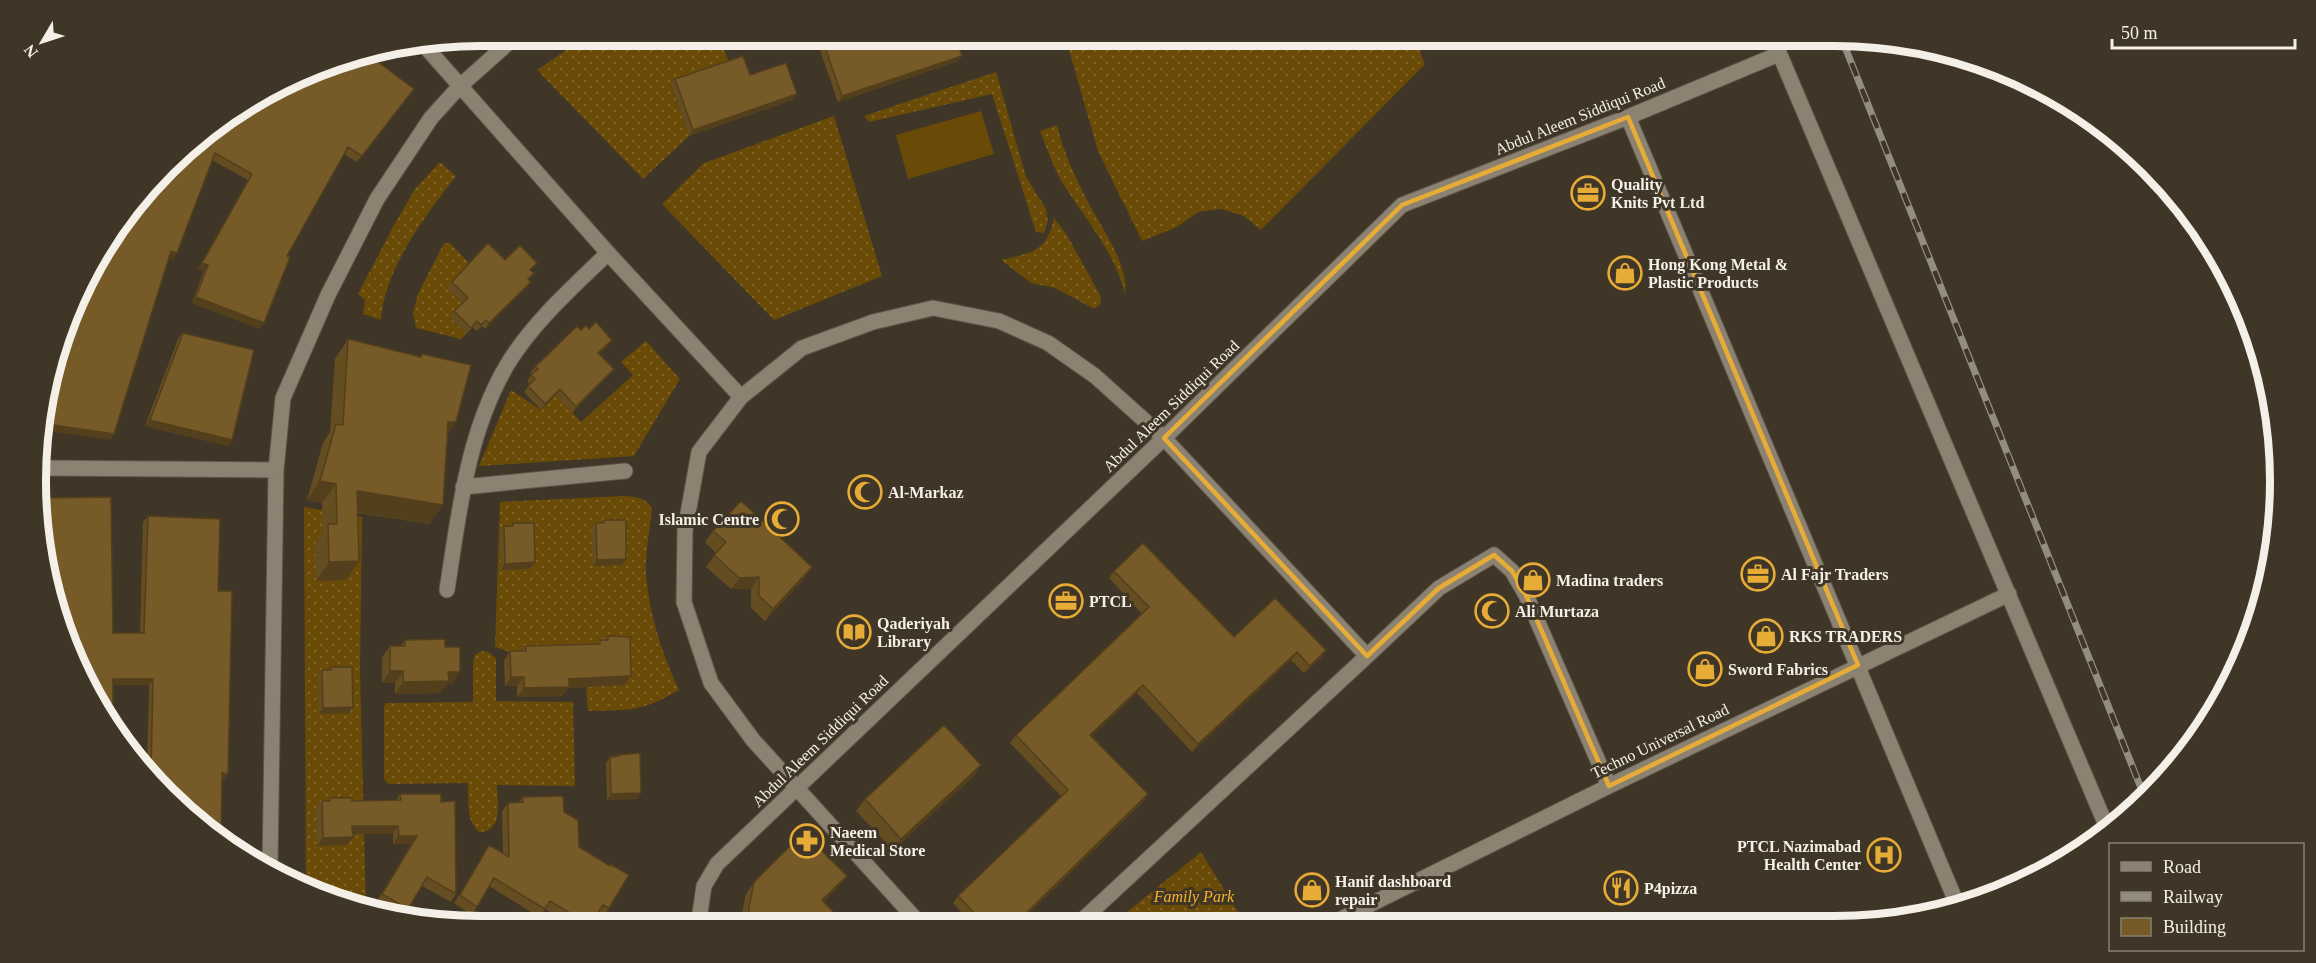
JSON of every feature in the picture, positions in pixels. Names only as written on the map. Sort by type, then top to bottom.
[{"type":"street","points":[[270,861],[276,470],[284,398],[327,295],[377,199],[431,118],[459,87],[505,46]]},
{"type":"street","points":[[1776,46],[2105,822]]},
{"type":"street","points":[[428,50],[608,253],[741,398]]},
{"type":"street","name":"Abdul Aleem Siddiqui Road","points":[[700,916],[704,886],[717,864],[1164,438],[1402,205],[1628,117],[1779,54]]},
{"type":"street","points":[[1628,117],[1955,899]]},
{"type":"street","points":[[447,590],[463,487],[484,412],[507,364],[535,327],[608,253]]},
{"type":"street","points":[[913,916],[753,740],[711,683],[684,602],[685,530],[699,452],[741,398],[802,348],[873,322],[933,308],[999,321],[1048,343],[1095,376],[1164,438],[1367,656]]},
{"type":"street","points":[[46,468],[276,470]]},
{"type":"street","points":[[463,487],[625,471]]},
{"type":"street","points":[[1087,916],[1439,588],[1494,555],[1512,571],[1526,595],[1609,786]]},
{"type":"street","name":"Techno Universal Road","points":[[1347,916],[1609,786],[2009,594]]},
{"type":"highlighted area","points":[[1628,117],[1858,665],[1609,786],[1526,595],[1512,571],[1494,555],[1439,588],[1367,656],[1164,438],[1402,205]]},
{"type":"green space","points":[[572,46],[722,46],[730,64],[671,85],[689,136],[643,179],[537,70]]},
{"type":"green space","points":[[1080,46],[1418,46],[1425,64],[1261,230],[1244,216],[1221,209],[1198,212],[1177,227],[1142,241],[1098,151],[1069,50]]},
{"type":"green space","points":[[996,72],[1026,177],[1046,209],[1048,221],[1044,233],[1036,232],[992,94],[869,122],[864,116]]},
{"type":"green space","points":[[981,111],[994,154],[908,179],[896,135]]},
{"type":"green space","points":[[834,116],[882,276],[774,320],[662,204],[704,163]]},
{"type":"green space","points":[[1057,125],[1074,173],[1123,270],[1125,294],[1107,250],[1062,182],[1050,157],[1040,131]]},
{"type":"green space","points":[[440,162],[456,176],[420,225],[398,262],[384,301],[381,320],[363,314],[365,300],[358,294],[415,189]]},
{"type":"green space","points":[[1054,218],[1067,235],[1100,295],[1101,304],[1094,309],[1055,288],[1031,283],[1001,260],[1036,249],[1047,238]]},
{"type":"green space","points":[[444,243],[450,243],[469,263],[464,304],[450,317],[466,334],[461,339],[416,328],[413,313],[418,294]]},
{"type":"green space","points":[[646,341],[680,379],[634,456],[479,466],[511,390],[541,410],[556,395],[581,422],[633,375],[621,362]]},
{"type":"green space","points":[[623,496],[644,500],[652,509],[646,558],[650,604],[657,634],[679,690],[645,706],[588,711],[586,686],[519,655],[495,647],[500,502]]},
{"type":"green space","points":[[304,507],[362,517],[360,670],[366,901],[306,879]]},
{"type":"green space","points":[[482,651],[496,658],[496,701],[573,702],[575,786],[497,785],[496,821],[487,831],[479,832],[470,816],[468,783],[389,784],[384,779],[384,707],[386,703],[473,702],[473,663],[475,655]]},
{"type":"green space","name":"Family Park","points":[[1201,852],[1240,916],[1122,916]]},
{"type":"building","points":[[824,46],[958,46],[962,56],[842,96]]},
{"type":"building","points":[[743,56],[750,75],[786,63],[797,94],[693,130],[675,79]]},
{"type":"building","points":[[375,60],[414,89],[362,156],[348,147],[287,256],[290,257],[264,323],[196,297],[208,265],[202,263],[252,174],[215,153],[177,253],[171,251],[114,434],[50,424],[61,369],[91,289],[120,240],[154,195],[195,154],[217,136],[264,105],[315,80]]},
{"type":"building","points":[[488,243],[505,260],[520,245],[537,263],[530,270],[534,273],[528,279],[531,282],[489,323],[486,320],[481,325],[477,321],[471,328],[454,311],[468,298],[452,282]]},
{"type":"building","points":[[596,322],[612,340],[598,353],[614,369],[576,407],[560,389],[545,404],[528,386],[535,379],[531,375],[538,369],[535,367],[577,326],[581,330],[586,325],[589,329]]},
{"type":"building","points":[[183,333],[254,350],[232,440],[150,420]]},
{"type":"building","points":[[348,339],[421,357],[422,354],[471,365],[456,422],[448,422],[443,505],[357,491],[359,561],[329,562],[328,524],[337,524],[336,484],[320,481],[336,424],[343,425]]},
{"type":"building","points":[[111,497],[113,633],[144,633],[148,516],[220,519],[218,591],[232,591],[228,774],[222,773],[221,830],[195,809],[151,765],[153,679],[113,679],[113,712],[91,674],[61,594],[50,538],[47,498]]},
{"type":"building","points":[[741,501],[812,567],[773,609],[759,596],[759,577],[739,578],[714,555],[726,542],[713,531]]},
{"type":"building","points":[[604,520],[626,520],[626,559],[597,560],[596,523],[604,523]]},
{"type":"building","points":[[513,523],[534,523],[535,562],[505,564],[504,526],[513,526]]},
{"type":"building","points":[[1143,543],[1234,637],[1275,598],[1326,650],[1310,666],[1297,652],[1198,744],[1143,685],[1090,735],[1148,794],[1023,916],[977,916],[958,896],[1068,790],[1016,735],[1149,607],[1114,571]]},
{"type":"building","points":[[608,636],[630,637],[631,676],[569,679],[569,687],[524,688],[524,677],[511,677],[510,651],[526,651],[526,646],[600,644],[600,640],[608,640]]},
{"type":"building","points":[[445,639],[445,647],[460,647],[460,672],[448,672],[449,681],[403,682],[403,671],[390,671],[390,646],[405,646],[405,640]]},
{"type":"building","points":[[331,667],[352,667],[353,707],[323,708],[322,670],[331,670]]},
{"type":"building","points":[[944,725],[981,765],[901,839],[865,799]]},
{"type":"building","points":[[640,753],[641,793],[611,794],[610,757]]},
{"type":"building","points":[[400,794],[441,794],[441,802],[455,801],[456,894],[427,877],[408,909],[382,894],[417,836],[399,836],[398,826],[352,826],[353,837],[323,838],[322,801],[330,801],[330,798],[352,798],[352,801],[401,800]]},
{"type":"building","points":[[563,796],[564,812],[578,820],[579,847],[629,875],[609,908],[603,905],[596,916],[575,916],[550,901],[545,909],[494,878],[477,907],[460,895],[489,845],[509,857],[508,803],[523,802],[523,797]]},
{"type":"building","points":[[800,841],[813,842],[847,876],[822,900],[837,916],[749,916],[754,882],[788,848]]},
{"type":"railway","points":[[1845,46],[2142,789]]},
{"type":"place","name":"Quality Knits Pvt Ltd","points":[[1588,193]]},
{"type":"place","name":"Hong Kong Metal & Plastic Products","points":[[1625,273]]},
{"type":"place","name":"Al-Markaz","points":[[865,492]]},
{"type":"place","name":"Islamic Centre","points":[[782,519]]},
{"type":"place","name":"Al Fajr Traders","points":[[1758,574]]},
{"type":"place","name":"Madina traders","points":[[1533,580]]},
{"type":"place","name":"PTCL","points":[[1066,601]]},
{"type":"place","name":"Ali Murtaza","points":[[1492,611]]},
{"type":"place","name":"Qaderiyah Library","points":[[854,632]]},
{"type":"place","name":"RKS TRADERS","points":[[1766,636]]},
{"type":"place","name":"Sword Fabrics","points":[[1705,669]]},
{"type":"place","name":"Naeem Medical Store","points":[[807,841]]},
{"type":"place","name":"PTCL Nazimabad Health Center","points":[[1884,855]]},
{"type":"place","name":"P4pizza","points":[[1621,888]]},
{"type":"place","name":"Hanif dashboard repair","points":[[1312,890]]}]
